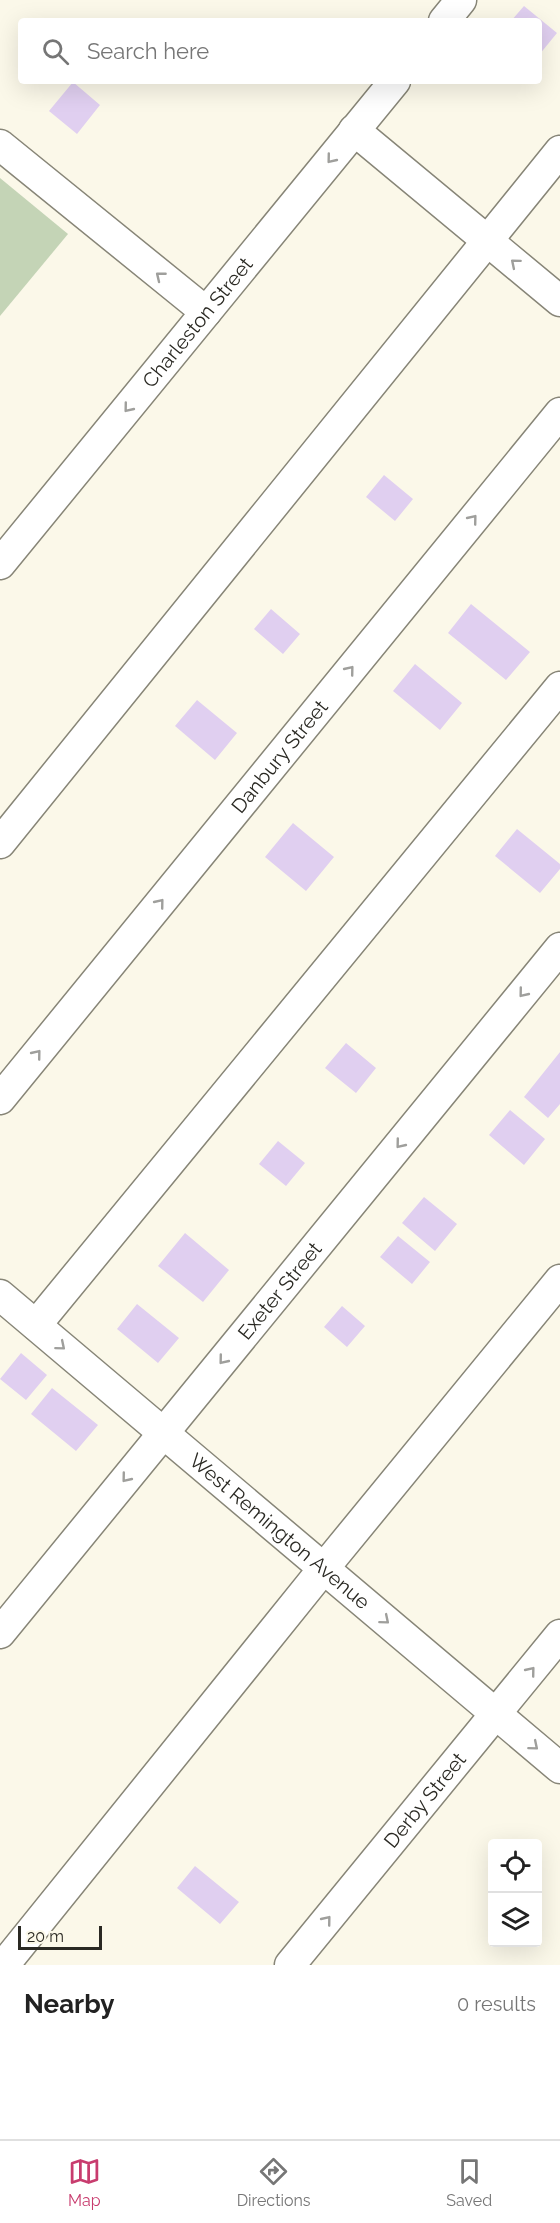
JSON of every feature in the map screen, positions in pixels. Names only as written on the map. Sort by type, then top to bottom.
[{"type":"street","points":[[446,18],[461,0]]},
{"type":"street","name":"Charleston Street","points":[[0,564],[392,84]]},
{"type":"street","points":[[354,130],[560,301]]},
{"type":"street","points":[[0,146],[206,312]]},
{"type":"street","points":[[0,843],[560,152]]},
{"type":"street","name":"Danbury Street","points":[[0,1099],[560,413]]},
{"type":"street","points":[[36,1325],[560,687]]},
{"type":"street","name":"Exeter Street","points":[[0,1633],[560,948]]},
{"type":"street","points":[[4,1965],[560,1280]]},
{"type":"street","name":"West Remington Avenue","points":[[0,1295],[560,1768]]},
{"type":"street","name":"Derby Street","points":[[290,1965],[560,1635]]},
{"type":"green space","points":[[0,178],[68,234],[0,316]]},
{"type":"building","points":[[524,6],[539,18],[514,18]]},
{"type":"building","points":[[542,21],[557,33],[542,51]]},
{"type":"building","points":[[71,84],[75,84],[100,105],[77,134],[49,111]]},
{"type":"building","points":[[384,475],[413,499],[395,521],[366,497]]},
{"type":"building","points":[[471,604],[530,652],[506,680],[448,633]]},
{"type":"building","points":[[271,609],[300,634],[283,654],[254,629]]},
{"type":"building","points":[[415,664],[462,703],[440,730],[393,691]]},
{"type":"building","points":[[197,700],[237,733],[215,760],[175,726]]},
{"type":"building","points":[[293,823],[334,857],[306,891],[265,857]]},
{"type":"building","points":[[517,829],[560,864],[560,869],[540,893],[495,856]]},
{"type":"building","points":[[346,1043],[376,1068],[356,1093],[325,1068]]},
{"type":"building","points":[[560,1052],[560,1104],[548,1118],[524,1097]]},
{"type":"building","points":[[510,1110],[545,1139],[524,1165],[489,1135]]},
{"type":"building","points":[[278,1141],[305,1163],[286,1186],[259,1164]]},
{"type":"building","points":[[424,1197],[457,1224],[435,1251],[402,1223]]},
{"type":"building","points":[[185,1233],[229,1270],[203,1302],[158,1266]]},
{"type":"building","points":[[398,1236],[430,1262],[412,1284],[380,1257]]},
{"type":"building","points":[[137,1304],[179,1338],[158,1363],[117,1329]]},
{"type":"building","points":[[342,1306],[365,1326],[347,1347],[324,1327]]},
{"type":"building","points":[[21,1353],[47,1375],[26,1400],[0,1379]]},
{"type":"building","points":[[52,1388],[98,1425],[76,1451],[31,1414]]},
{"type":"building","points":[[195,1866],[239,1902],[220,1924],[177,1888]]}]
